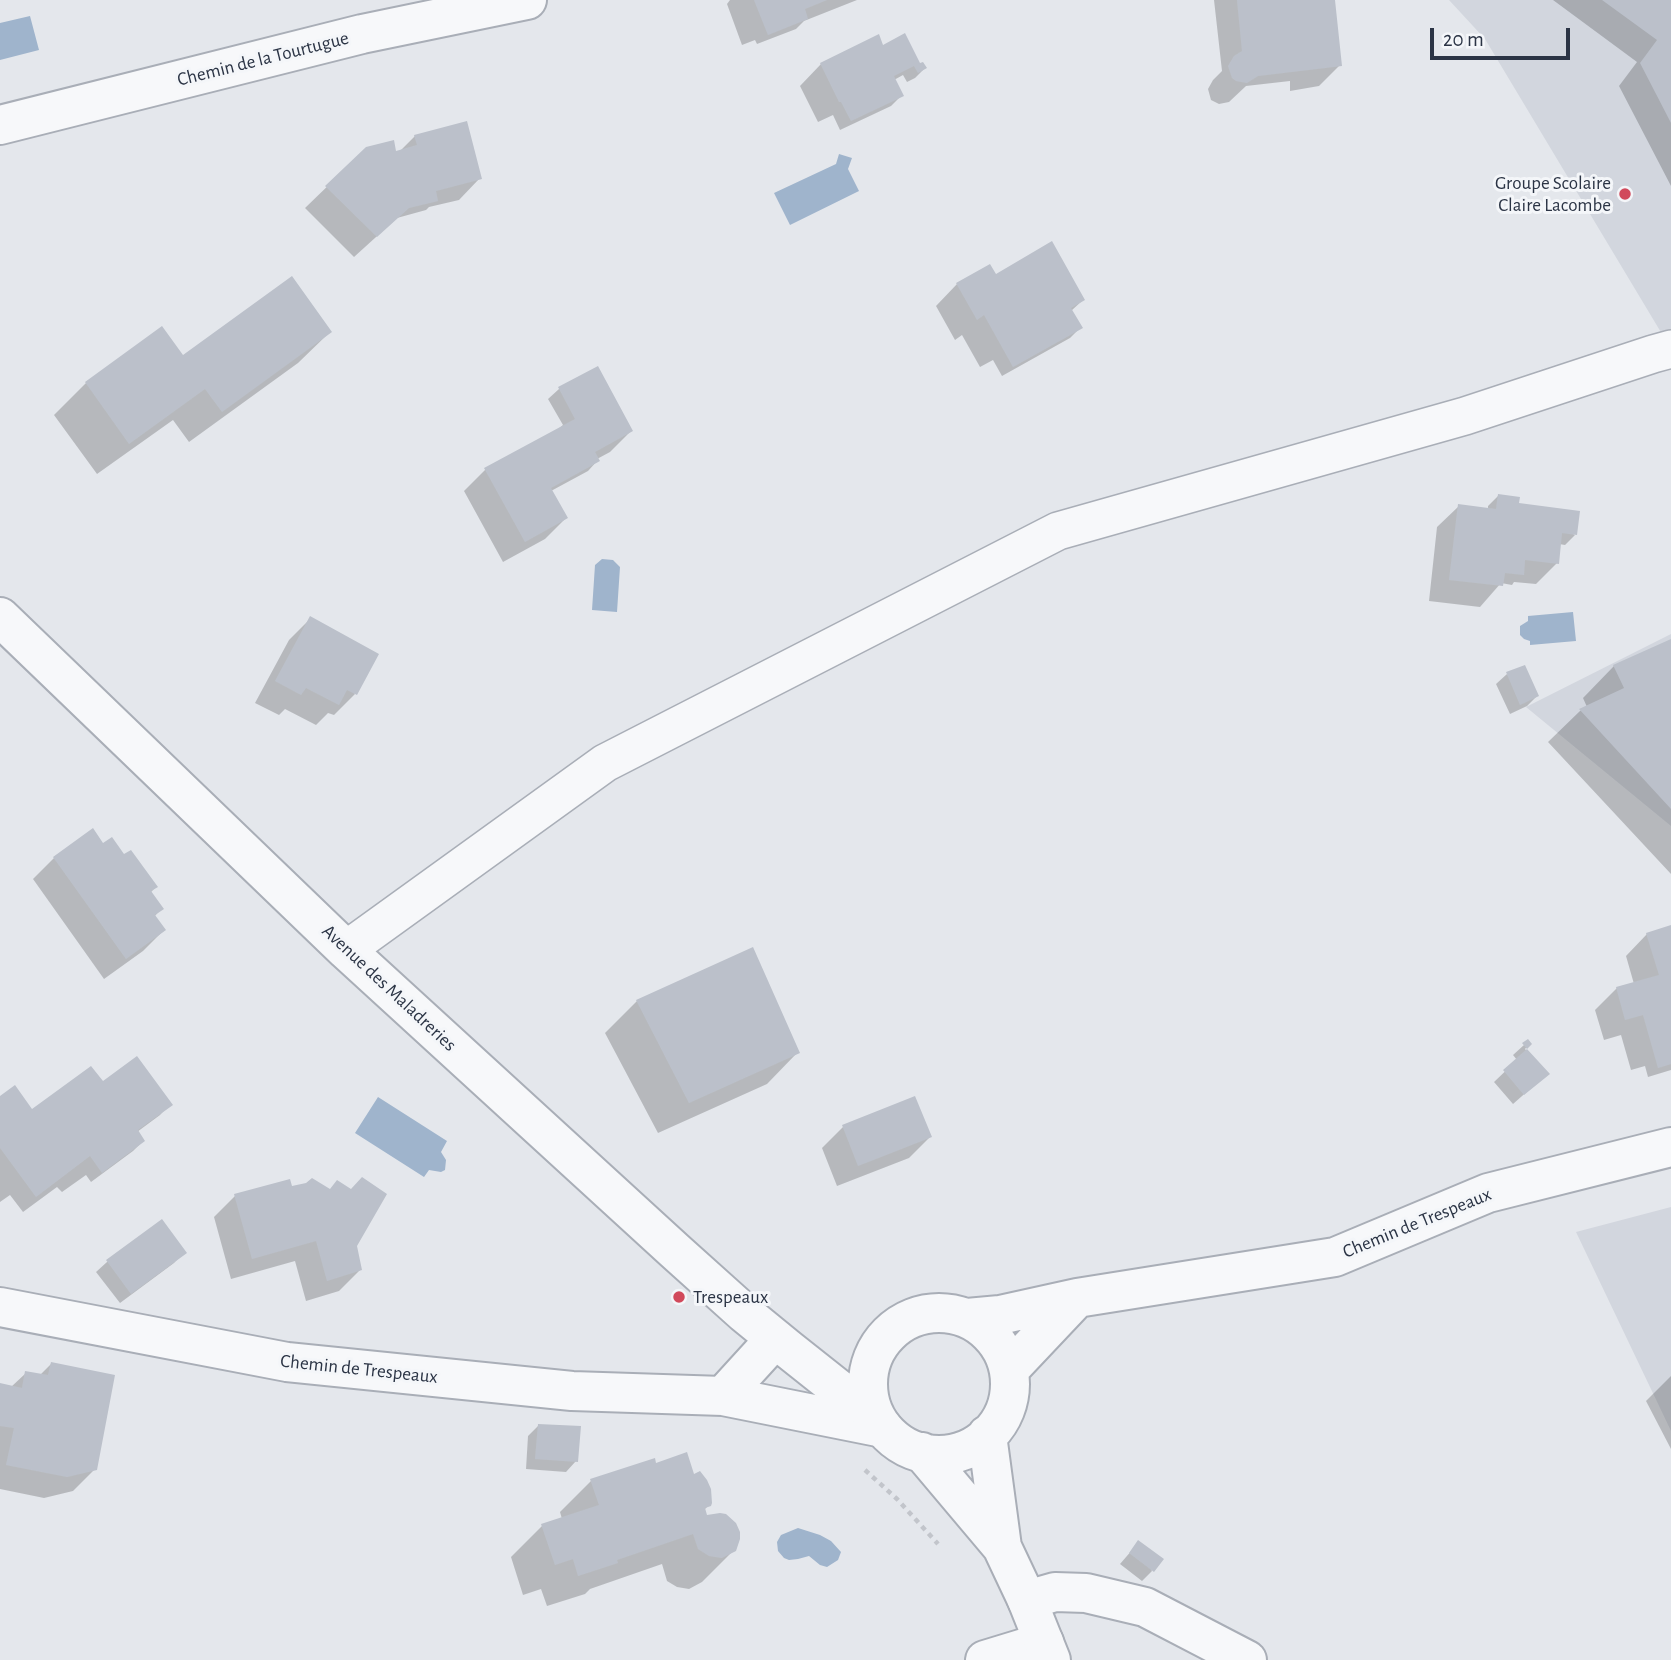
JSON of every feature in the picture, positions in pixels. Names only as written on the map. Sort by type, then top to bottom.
[{"type":"street","name":"Chemin de la Tourtugue","points":[[0,125],[362,34],[527,0]]},
{"type":"street","points":[[346,950],[605,763],[1058,531],[1465,416],[1671,349]]},
{"type":"street","name":"Avenue des Maladreries","points":[[0,617],[346,950],[714,1287],[781,1344],[878,1419]]},
{"type":"street","name":"Chemin de Trespeaux","points":[[967,1318],[1000,1315],[1077,1298],[1335,1256],[1488,1193],[1671,1147]]},
{"type":"street","points":[[1009,1370],[1077,1298]]},
{"type":"street","name":"Chemin de Trespeaux","points":[[0,1307],[287,1362],[572,1391],[723,1395],[878,1419]]},
{"type":"street","points":[[944,1313],[967,1318],[986,1331],[1001,1348],[1009,1370],[1010,1394],[1002,1416],[987,1436],[968,1449],[946,1454],[922,1452],[901,1444],[878,1419],[869,1393],[868,1376],[872,1359],[883,1339],[900,1324],[922,1314],[944,1313]]},
{"type":"street","points":[[723,1395],[781,1344],[872,1359]]},
{"type":"street","points":[[987,1436],[1002,1546]]},
{"type":"street","points":[[922,1452],[1002,1546],[1048,1651],[985,1660]]},
{"type":"street","points":[[1027,1600],[1055,1592],[1086,1593],[1145,1606],[1247,1660]]},
{"type":"path","points":[[861,1467],[897,1499],[944,1551]]},
{"type":"shaded area","name":"Groupe Scolaire Claire Lacombe","points":[[1449,0],[1671,0],[1671,349],[1485,39]]},
{"type":"shaded area","points":[[1671,634],[1671,826],[1526,707]]},
{"type":"shaded area","points":[[1671,1207],[1671,1431],[1576,1232]]},
{"type":"water","points":[[30,16],[39,50],[0,60],[0,23]]},
{"type":"water","points":[[839,154],[852,158],[848,169],[859,191],[790,225],[774,193],[836,164]]},
{"type":"water","points":[[602,559],[613,560],[620,567],[617,612],[592,610],[595,565]]},
{"type":"water","points":[[1573,612],[1576,641],[1530,645],[1530,641],[1520,635],[1520,626],[1528,621],[1528,616]]},
{"type":"water","points":[[378,1097],[447,1141],[441,1152],[446,1160],[445,1170],[429,1170],[424,1177],[355,1133]]},
{"type":"water","points":[[798,1528],[831,1541],[841,1552],[838,1560],[827,1567],[809,1556],[789,1560],[784,1558],[778,1551],[777,1542],[781,1535]]},
{"type":"building","points":[[754,0],[827,0],[805,9],[808,19],[768,35]]},
{"type":"building","points":[[1237,0],[1335,0],[1342,66],[1258,76],[1247,83],[1236,81],[1232,78],[1228,66],[1234,56],[1242,51]]},
{"type":"building","points":[[1602,0],[1671,0],[1671,123],[1640,63],[1657,40]]},
{"type":"building","points":[[905,33],[920,63],[923,62],[927,68],[918,73],[914,66],[894,76],[904,96],[851,121],[820,63],[879,34],[883,45]]},
{"type":"building","points":[[467,121],[482,179],[436,191],[438,201],[409,208],[377,237],[325,186],[366,147],[394,140],[396,151],[417,145],[414,135]]},
{"type":"building","points":[[1052,241],[1085,300],[1071,308],[1083,328],[1013,367],[984,315],[977,320],[956,283],[990,264],[996,274]]},
{"type":"building","points":[[292,276],[332,332],[222,412],[205,389],[129,444],[85,382],[162,326],[183,355]]},
{"type":"building","points":[[598,366],[633,431],[595,452],[600,461],[551,488],[568,518],[525,542],[484,468],[575,419],[558,387]]},
{"type":"building","points":[[1498,494],[1520,497],[1519,503],[1580,511],[1577,535],[1562,533],[1559,564],[1525,560],[1524,575],[1505,573],[1503,586],[1449,580],[1458,504],[1496,509]]},
{"type":"building","points":[[310,616],[379,654],[357,695],[347,690],[339,705],[306,688],[301,695],[275,681]]},
{"type":"building","points":[[1671,639],[1671,809],[1579,709],[1624,688],[1613,665]]},
{"type":"building","points":[[1525,665],[1539,696],[1520,705],[1506,672]]},
{"type":"building","points":[[93,828],[103,843],[112,837],[124,854],[131,850],[158,887],[151,891],[164,909],[155,915],[166,930],[126,959],[53,857]]},
{"type":"building","points":[[1671,925],[1671,1064],[1658,1068],[1643,1015],[1625,1020],[1616,987],[1659,975],[1646,933]]},
{"type":"building","points":[[753,947],[800,1053],[689,1103],[636,1000]]},
{"type":"building","points":[[1528,1039],[1532,1044],[1527,1049],[1522,1043]]},
{"type":"building","points":[[1527,1049],[1550,1074],[1524,1095],[1503,1070]]},
{"type":"building","points":[[137,1056],[173,1105],[138,1130],[145,1141],[102,1173],[90,1156],[36,1197],[0,1148],[0,1096],[15,1085],[32,1109],[91,1066],[103,1081]]},
{"type":"building","points":[[915,1096],[932,1137],[858,1166],[842,1125]]},
{"type":"building","points":[[362,1177],[387,1194],[357,1246],[362,1270],[327,1281],[316,1241],[252,1259],[234,1194],[290,1179],[292,1186],[306,1183],[312,1178],[330,1189],[337,1180],[351,1189]]},
{"type":"building","points":[[162,1219],[187,1253],[131,1294],[106,1260]]},
{"type":"building","points":[[51,1362],[115,1375],[97,1470],[67,1477],[6,1465],[14,1428],[0,1426],[0,1383],[22,1388],[25,1371],[48,1375]]},
{"type":"building","points":[[538,1424],[581,1426],[578,1462],[535,1459]]},
{"type":"building","points":[[687,1452],[694,1474],[700,1471],[711,1489],[712,1503],[705,1508],[707,1515],[726,1514],[736,1523],[740,1539],[736,1551],[722,1558],[709,1556],[698,1549],[693,1534],[578,1576],[573,1559],[555,1565],[541,1524],[599,1505],[590,1479],[655,1458],[656,1463]]},
{"type":"building","points":[[1138,1540],[1164,1559],[1154,1572],[1129,1553]]},
{"type":"place","name":"Groupe Scolaire Claire Lacombe","points":[[1625,194]]},
{"type":"place","name":"Trespeaux","points":[[679,1297]]}]
